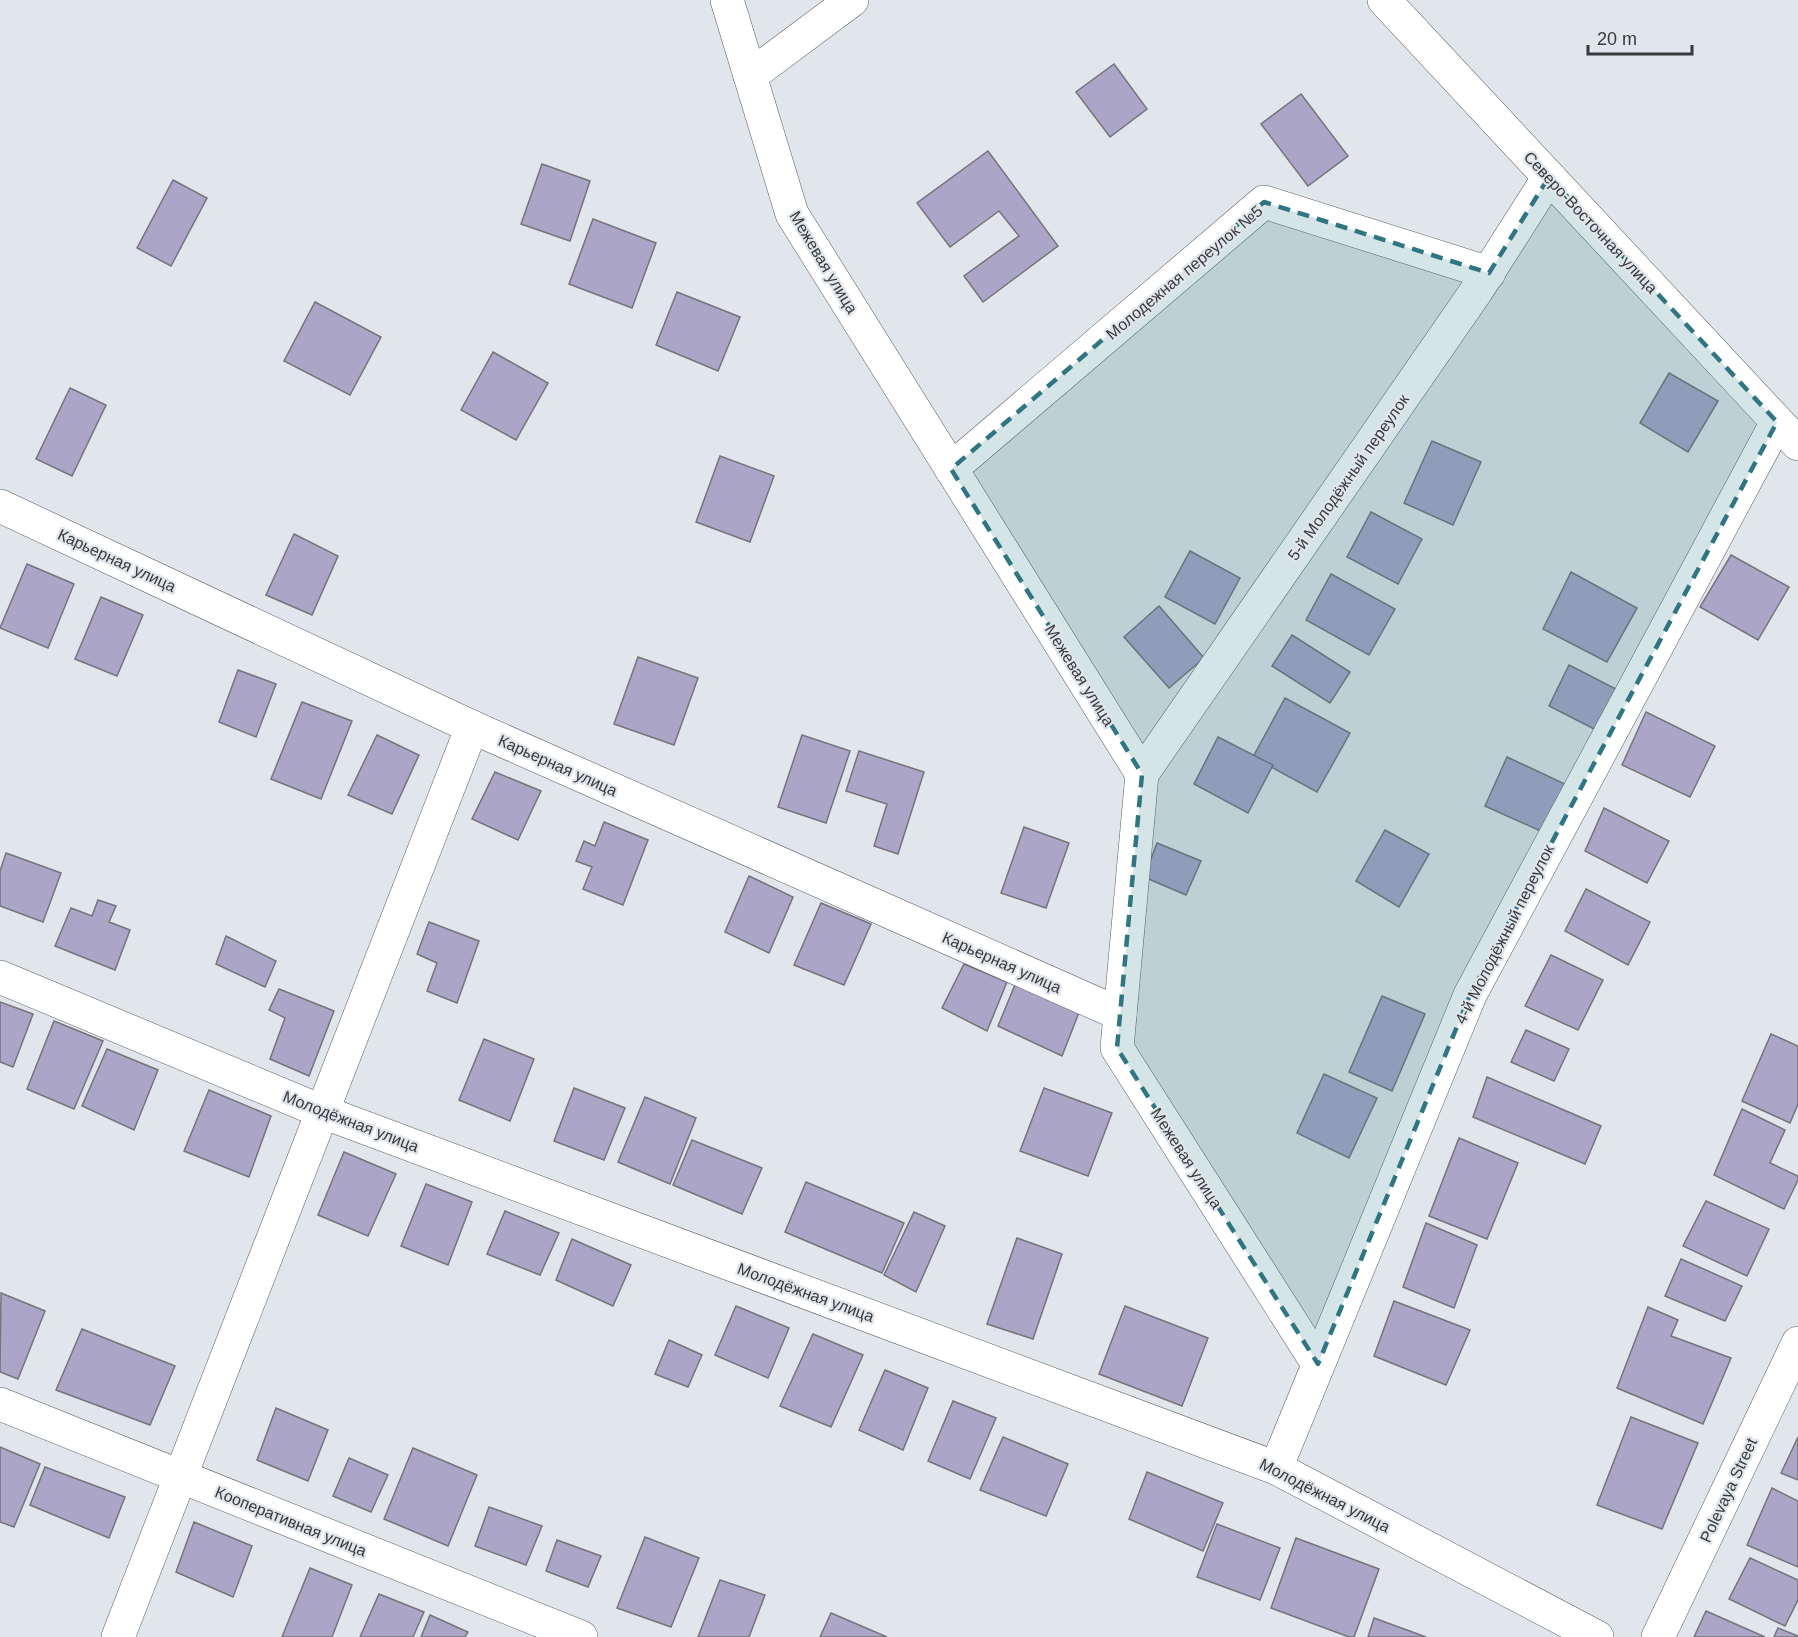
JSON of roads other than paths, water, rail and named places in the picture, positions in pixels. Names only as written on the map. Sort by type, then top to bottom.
[{"type":"street","name":"Межевая улица","points":[[727,0],[792,214],[1142,774],[1117,1048],[1318,1364]]},
{"type":"street","points":[[750,76],[852,0]]},
{"type":"street","name":"Северо-Восточная улица","points":[[1384,0],[1788,433]]},
{"type":"street","name":"5-й Молодёжный переулок","points":[[1142,774],[1489,273],[1550,177]]},
{"type":"street","name":"Молодежная переулок №5","points":[[951,469],[1264,202],[1489,273]]},
{"type":"street","name":"4-й Молодёжный переулок","points":[[1276,1467],[1470,995],[1788,433]]},
{"type":"street","name":"Карьерная улица","points":[[0,506],[472,727],[1120,1014]]},
{"type":"street","points":[[118,1637],[472,727]]},
{"type":"street","name":"Молодёжная улица","points":[[0,977],[323,1112],[1276,1467],[1597,1637]]},
{"type":"street","name":"Polevaya Street","points":[[1658,1637],[1798,1343]]},
{"type":"street","name":"Кооперативная улица","points":[[0,1404],[581,1637]]}]
